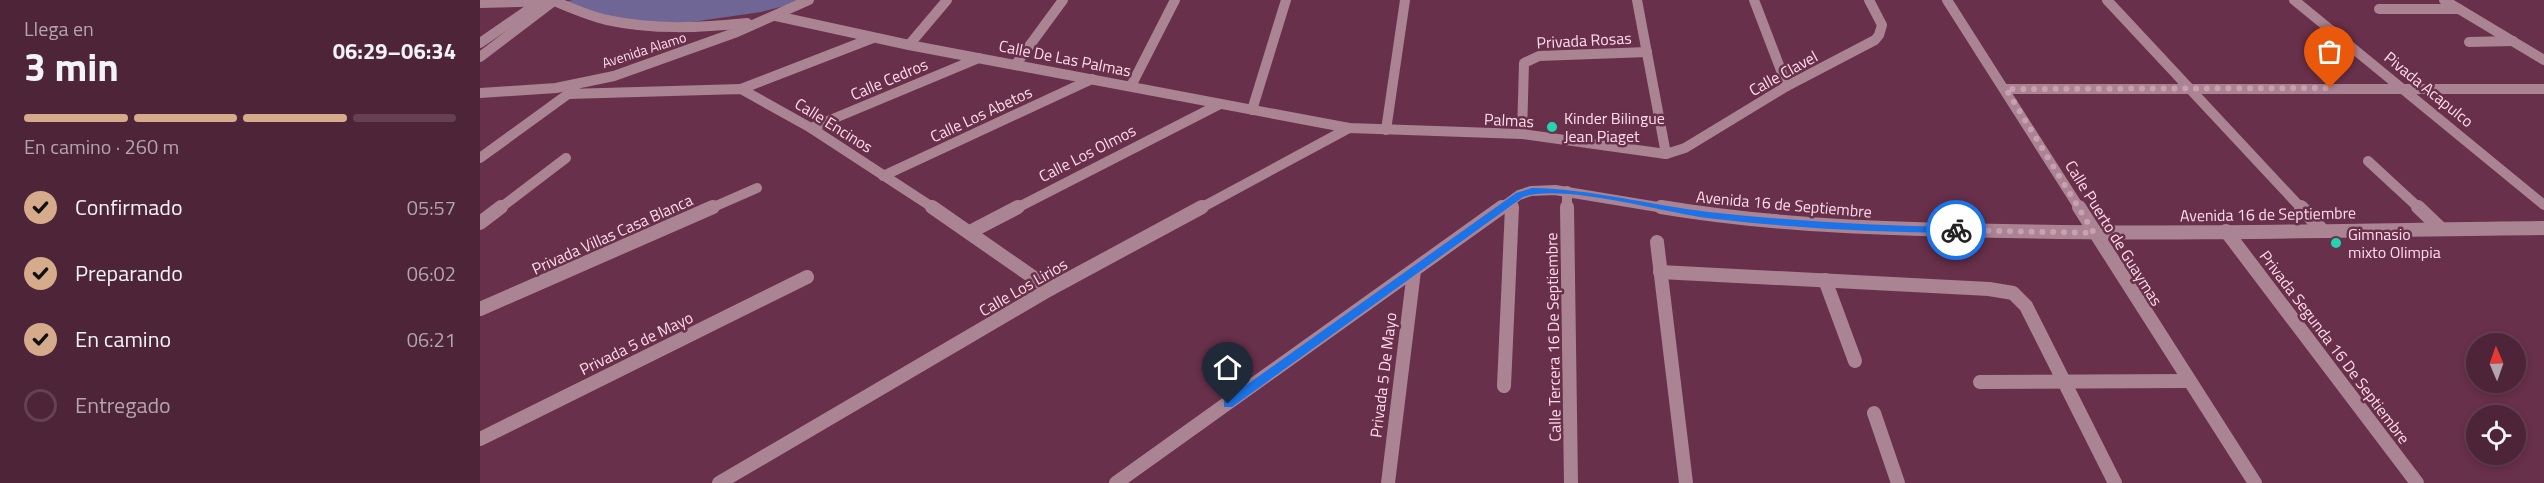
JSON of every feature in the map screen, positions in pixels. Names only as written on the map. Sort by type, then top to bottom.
[{"type":"street","points":[[480,57],[556,0]]},
{"type":"street","points":[[480,3],[556,0],[607,20],[653,26],[720,26],[765,21]]},
{"type":"street","name":"Avenida Alamo","points":[[480,93],[527,91],[581,84],[665,60],[765,21],[809,0]]},
{"type":"street","points":[[909,45],[947,0]]},
{"type":"street","points":[[1016,64],[1063,0]]},
{"type":"street","points":[[1131,86],[1175,0]]},
{"type":"street","points":[[1252,111],[1287,0]]},
{"type":"street","points":[[1386,130],[1405,0]]},
{"type":"street","points":[[1637,0],[1666,154]]},
{"type":"street","points":[[1754,0],[1787,86]]},
{"type":"street","name":"Calle Clavel","points":[[1666,154],[1685,148],[1787,86],[1875,40],[1881,35],[1881,20],[1869,0]]},
{"type":"street","name":"Calle Puerto de Guaymas","points":[[1947,0],[2006,89],[2187,381],[2255,483]]},
{"type":"street","points":[[2107,0],[2321,229]]},
{"type":"street","name":"Pivada Acapulco","points":[[2294,0],[2544,205]]},
{"type":"street","points":[[2445,0],[2544,60]]},
{"type":"street","points":[[480,43],[541,1]]},
{"type":"street","points":[[2379,9],[2459,9]]},
{"type":"street","name":"Calle De Las Palmas","points":[[776,16],[873,38],[1350,128]]},
{"type":"street","points":[[568,94],[741,89],[873,38]]},
{"type":"street","points":[[2469,42],[2513,41]]},
{"type":"street","name":"Privada Rosas","points":[[1522,134],[1524,63],[1528,59],[1539,56],[1647,51]]},
{"type":"street","name":"Calle Cedros","points":[[811,128],[980,58]]},
{"type":"street","name":"Calle Los Abetos","points":[[883,176],[1092,79]]},
{"type":"street","points":[[480,158],[581,84]]},
{"type":"street","name":"Calle Encinos","points":[[741,89],[811,128],[969,232],[1050,289]]},
{"type":"street","points":[[2006,89],[2544,89]]},
{"type":"street","name":"Calle Los Olmos","points":[[969,232],[1220,104]]},
{"type":"street","name":"Palmas","points":[[1350,128],[1522,134],[1666,154]]},
{"type":"street","name":"Calle Los Lirios","points":[[719,483],[1050,289],[1350,128]]},
{"type":"street","points":[[480,223],[566,158]]},
{"type":"street","points":[[2368,161],[2439,227]]},
{"type":"street","name":"Privada Villas Casa Blanca","points":[[480,309],[757,188]]},
{"type":"street","name":"Avenida 16 de Septiembre","points":[[1116,483],[1512,201],[1532,191],[1568,191],[1707,215],[1878,229],[2094,233],[2439,227],[2544,228]]},
{"type":"street","name":"Calle Tercera 16 De Septiembre","points":[[1568,191],[1571,483]]},
{"type":"street","points":[[1504,386],[1512,201]]},
{"type":"street","name":"Privada Segunda 16 De Septiembre","points":[[2226,231],[2417,483]]},
{"type":"street","points":[[1657,242],[1686,483]]},
{"type":"street","name":"Privada 5 De Mayo","points":[[1388,483],[1414,271]]},
{"type":"street","points":[[1660,272],[1989,289],[2013,293],[2026,306],[2115,483]]},
{"type":"street","name":"Privada 5 de Mayo","points":[[480,439],[807,277]]},
{"type":"street","points":[[1825,280],[1855,361]]},
{"type":"street","points":[[1980,382],[2187,381]]},
{"type":"street","points":[[1874,413],[1898,483]]},
{"type":"shaded area","points":[[573,0],[807,0],[761,12],[657,27],[555,4]]},
{"type":"way so far","points":[[1956,230],[2094,233],[2006,89],[2330,88]]},
{"type":"place","name":"Kinder Bilingue Jean Piaget","points":[[1552,127]]},
{"type":"place","name":"Gimnasio mixto Olimpia","points":[[2336,243]]},
{"type":"route","points":[[1228,404],[1520,195],[1532,191],[1541,189],[1568,191],[1707,215],[1878,229],[1956,230]]}]
